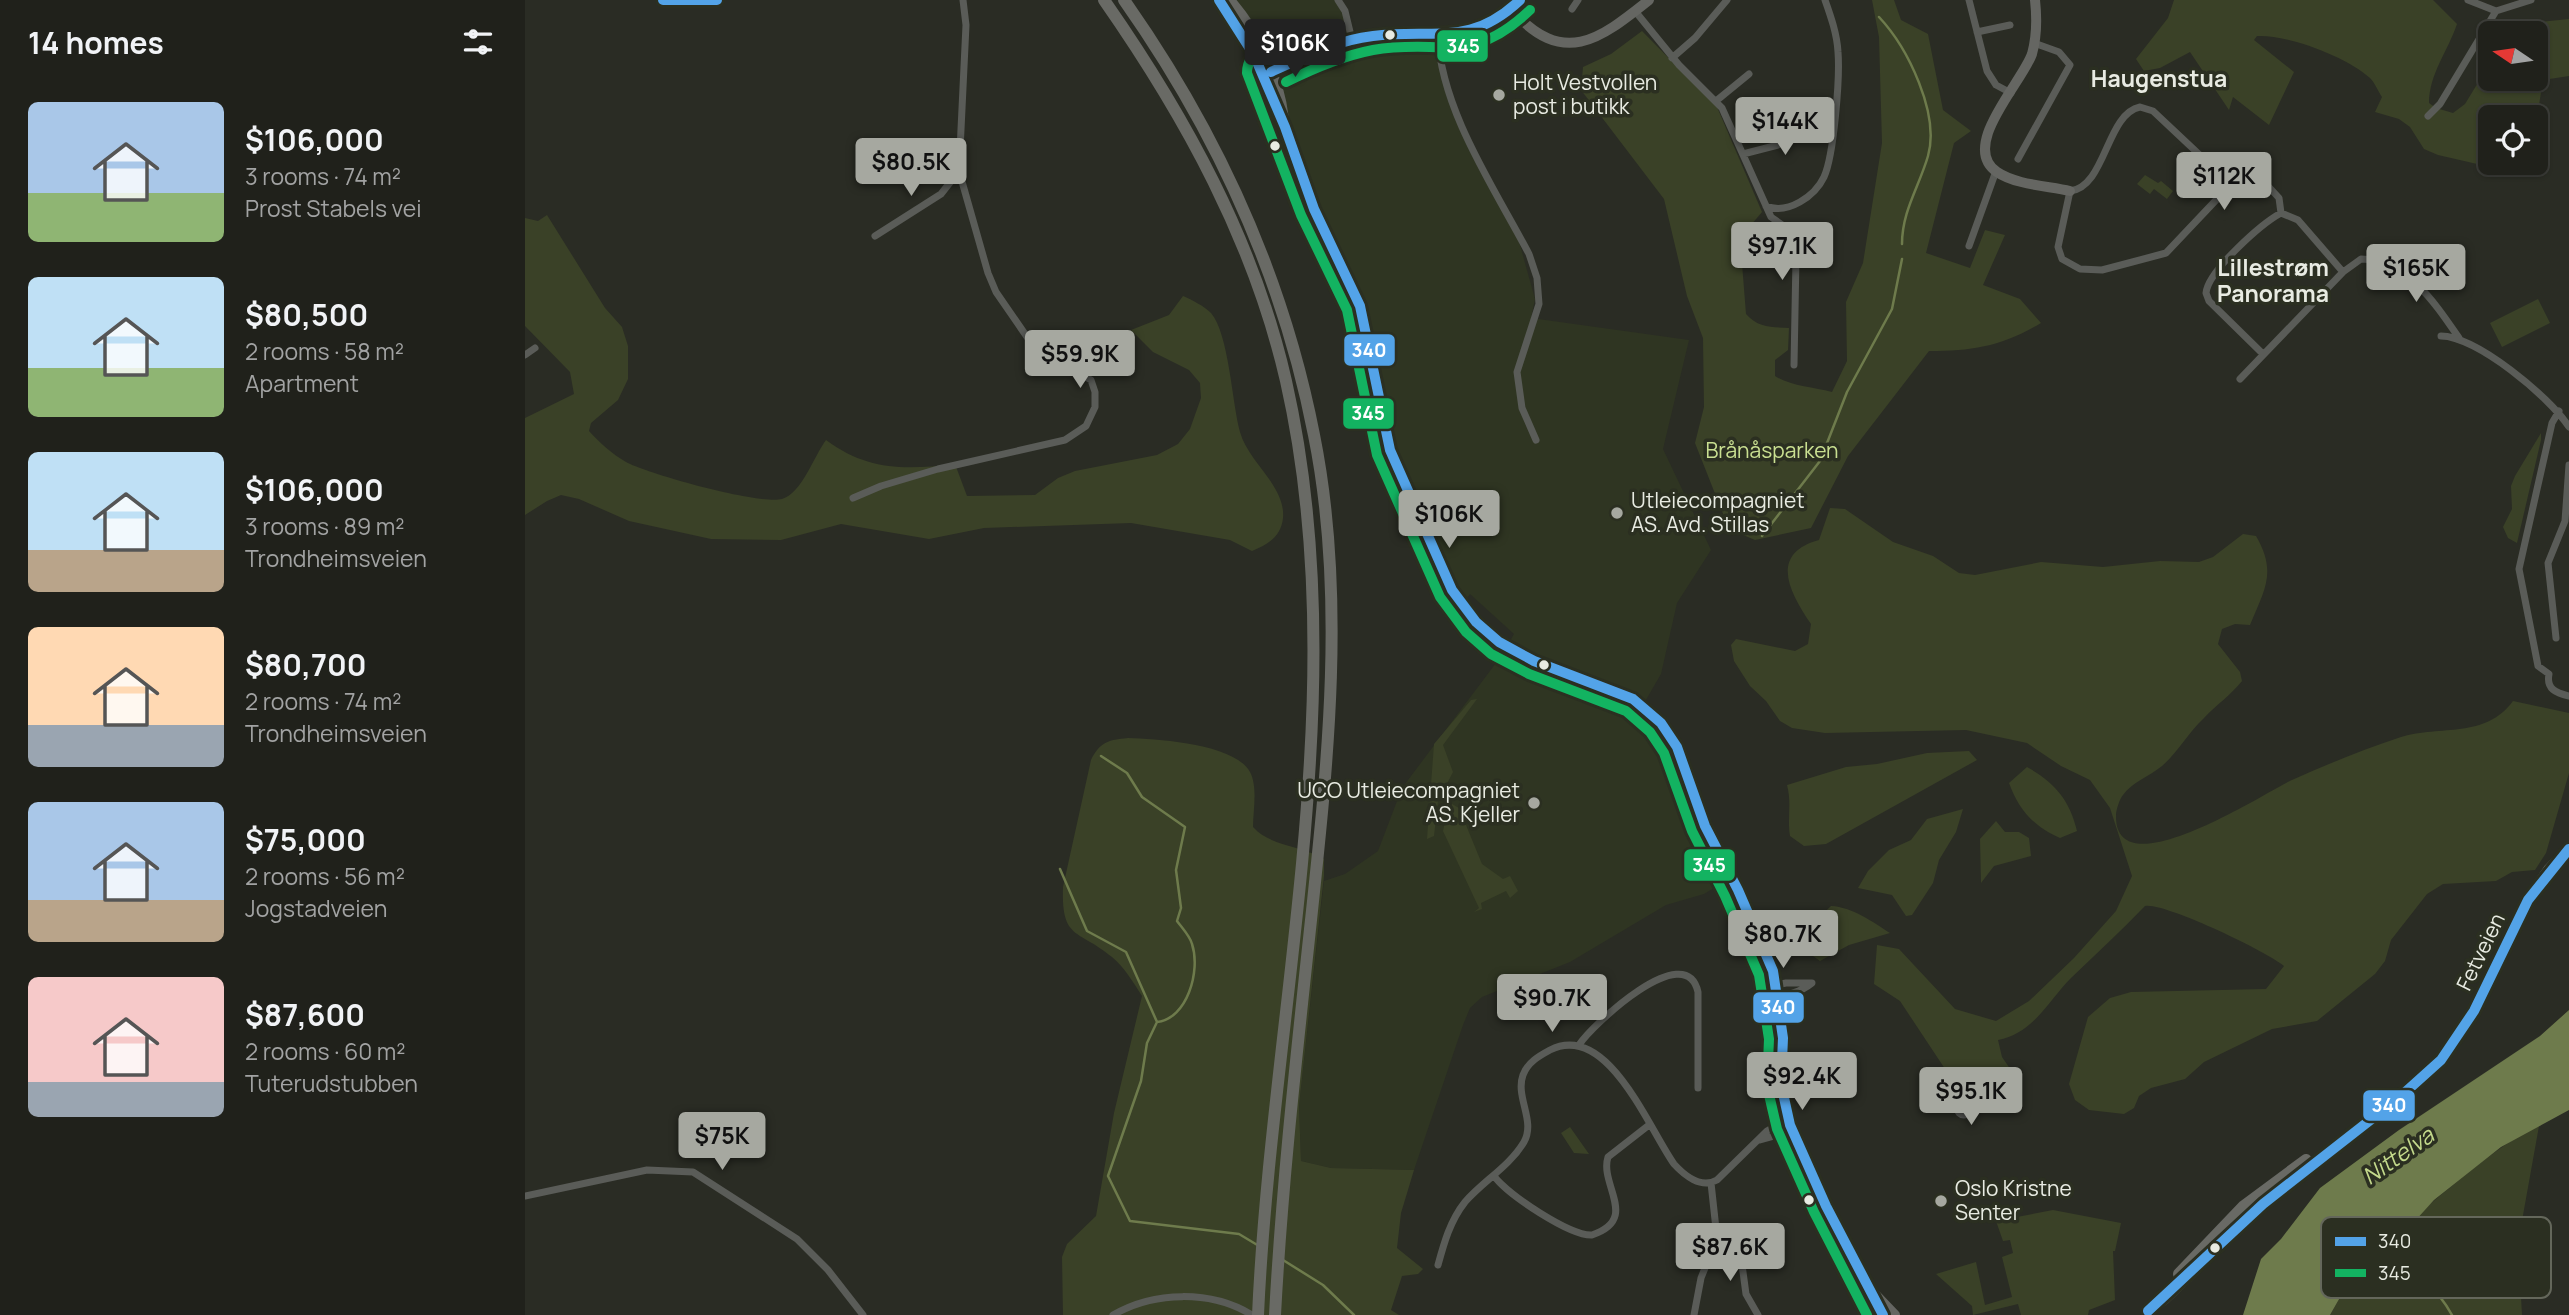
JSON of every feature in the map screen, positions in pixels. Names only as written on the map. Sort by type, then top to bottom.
[{"type":"highway","points":[[1104,0],[1184,122],[1217,186],[1247,256],[1285,378],[1308,510],[1315,627],[1311,737],[1305,832],[1267,1175],[1258,1315]]},
{"type":"highway","points":[[1124,0],[1193,105],[1241,201],[1280,305],[1315,438],[1329,570],[1330,679],[1319,845],[1284,1179],[1275,1315]]},
{"type":"highway","name":"Fetveien","points":[[2146,1313],[2210,1239],[2244,1206],[2289,1172],[2362,1125],[2424,1077],[2456,1042],[2528,900],[2549,870],[2569,849]]},
{"type":"main road","points":[[663,0],[717,0]]},
{"type":"main road","points":[[1219,0],[1266,71],[1314,209],[1360,306],[1378,404],[1390,450],[1452,590],[1476,622],[1506,647],[1552,669],[1625,695],[1661,723],[1682,757],[1705,826],[1769,960],[1783,1038],[1780,1062],[1792,1131],[1866,1286],[1883,1315]]},
{"type":"main road","points":[[1230,0],[1247,22],[1267,61],[1266,71]]},
{"type":"main road","points":[[1266,71],[1352,40],[1388,34],[1439,36],[1474,31],[1511,9],[1520,0]]},
{"type":"main road","points":[[1511,9],[1542,36],[1574,44],[1604,35],[1649,0]]},
{"type":"main road","points":[[2035,0],[2034,43],[2027,64],[1985,139],[1986,157],[1996,171],[2070,191]]},
{"type":"main road","points":[[1267,61],[1301,57]]},
{"type":"main road","points":[[1866,1286],[1895,1315]]},
{"type":"street","points":[[853,498],[881,486],[938,469],[1065,439],[1086,426],[1093,413],[1095,393],[1090,380],[1036,350],[996,292],[960,171],[966,25],[963,0]]},
{"type":"street","points":[[1338,0],[1345,11],[1352,40]]},
{"type":"street","points":[[1572,9],[1578,0]]},
{"type":"street","points":[[1672,58],[1695,38],[1727,0]]},
{"type":"street","points":[[1765,205],[1780,208],[1802,201],[1818,186],[1828,165],[1838,55],[1834,24],[1825,0]]},
{"type":"street","points":[[1969,0],[1991,80],[2011,93]]},
{"type":"street","points":[[2468,0],[2496,11],[2531,0]]},
{"type":"street","points":[[1635,11],[1672,58],[1716,101],[1771,217],[1788,229],[1797,257],[1794,365]]},
{"type":"street","points":[[2428,116],[2440,104],[2496,11]]},
{"type":"street","points":[[1977,32],[2010,25]]},
{"type":"street","points":[[1439,36],[1442,75],[1452,104],[1529,254],[1537,278],[1539,304],[1517,372],[1522,408],[1536,440]]},
{"type":"street","points":[[2018,159],[2070,65],[2059,52],[2034,43]]},
{"type":"street","points":[[1716,101],[1749,74]]},
{"type":"street","points":[[2140,107],[2153,111],[2224,180],[2218,198],[2172,248],[2160,255],[2102,270],[2074,267],[2062,260],[2059,253],[2070,191],[2089,181],[2124,117],[2140,107]]},
{"type":"street","points":[[1743,154],[1778,145],[1776,123]]},
{"type":"street","points":[[875,236],[941,194],[960,171]]},
{"type":"street","points":[[1969,246],[1996,171]]},
{"type":"street","points":[[2268,186],[2279,198],[2281,213]]},
{"type":"street","points":[[2281,213],[2298,220],[2343,272]]},
{"type":"street","points":[[2263,354],[2209,301],[2207,286],[2210,278],[2268,220],[2281,213]]},
{"type":"street","points":[[1797,257],[1826,261]]},
{"type":"street","points":[[2241,379],[2343,272],[2361,259],[2385,261],[2434,301],[2459,338],[2524,380],[2559,411],[2569,427]]},
{"type":"street","points":[[2441,336],[2459,338]]},
{"type":"street","points":[[525,355],[534,348]]},
{"type":"street","points":[[2559,411],[2552,423],[2519,569],[2538,666],[2549,674],[2549,685],[2553,690],[2569,696]]},
{"type":"street","points":[[2556,638],[2548,563],[2565,521],[2569,465]]},
{"type":"street","points":[[1579,1045],[1590,1029],[1644,987],[1668,975],[1683,976],[1694,983],[1697,992],[1698,1088]]},
{"type":"street","points":[[1438,1265],[1456,1215],[1470,1196],[1494,1176],[1522,1145],[1528,1133],[1521,1084],[1527,1068],[1537,1057],[1557,1047],[1579,1045],[1591,1048],[1608,1062],[1682,1173],[1711,1183]]},
{"type":"street","points":[[1711,1183],[1760,1140],[1767,1130],[1788,1119]]},
{"type":"street","points":[[1494,1176],[1511,1192],[1568,1230],[1592,1235],[1607,1227],[1616,1213],[1615,1193],[1606,1171],[1608,1157],[1649,1125]]},
{"type":"street","points":[[1760,1140],[1792,1131]]},
{"type":"street","points":[[525,1196],[647,1170],[693,1172],[797,1239],[828,1270],[863,1315]]},
{"type":"street","points":[[1694,1315],[1704,1270],[1717,1238],[1711,1183]]},
{"type":"street","points":[[1717,1238],[1740,1250],[1746,1294],[1758,1315]]},
{"type":"street","points":[[1113,1315],[1139,1303],[1180,1297],[1212,1299],[1252,1315]]},
{"type":"shaded area","points":[[1225,0],[1335,0],[1358,40],[1433,35],[1455,106],[1474,152],[1515,227],[1535,299],[1531,318],[1689,340],[1663,449],[1711,550],[1677,603],[1661,674],[1643,705],[1664,724],[1734,876],[1704,894],[1666,905],[1570,962],[1482,997],[1470,1008],[1414,1170],[1331,1168],[1301,1161],[1299,1106],[1324,881],[1345,874],[1378,851],[1402,788],[1502,655],[1514,634],[1470,594],[1461,606],[1388,446],[1364,315],[1316,210],[1272,73],[1249,26]]},
{"type":"green space","name":"Brånåsparken","points":[[1872,0],[1894,0],[1901,20],[1928,34],[1943,110],[1971,131],[1954,143],[1926,253],[1970,268],[1985,230],[2005,235],[1983,285],[2020,299],[2041,323],[1987,346],[1929,351],[1848,456],[1811,528],[1755,540],[1729,529],[1695,443],[1704,407],[1703,338],[1687,296],[1664,199],[1581,90],[1583,67],[1611,54],[1642,31],[1717,107],[1762,212],[1740,238],[1746,314],[1760,324],[1789,328],[1788,350],[1775,360],[1775,376],[1795,384],[1832,392],[1847,361],[1846,302],[1863,263],[1882,143],[1879,37]]},
{"type":"green space","points":[[2174,0],[2433,0],[2457,24],[2435,72],[2429,103],[2453,113],[2465,104],[2478,83],[2478,91],[2541,91],[2539,105],[2478,105],[2478,164],[2438,155],[2424,149],[2410,127],[2399,119],[2375,112],[2382,97],[2370,78],[2360,70],[2316,48],[2270,36],[2257,36],[2254,40],[2294,72],[2269,125],[2233,97],[2229,110],[2190,52],[2160,68],[2144,71],[2136,59],[2168,18]]},
{"type":"green space","points":[[2569,19],[2569,76],[2548,79],[2548,21]]},
{"type":"green space","points":[[1784,124],[1826,126],[1825,132],[1783,146],[1782,139],[1787,137]]},
{"type":"green space","points":[[2145,175],[2158,183],[2161,181],[2173,191],[2167,199],[2154,189],[2150,194],[2137,184]]},
{"type":"green space","points":[[547,215],[605,308],[622,327],[628,346],[628,379],[618,400],[591,423],[589,431],[626,462],[679,481],[728,493],[770,500],[782,499],[796,490],[802,482],[826,440],[857,458],[888,466],[955,464],[967,496],[1035,495],[1058,478],[1075,471],[1157,455],[1178,444],[1190,429],[1201,398],[1200,383],[1189,370],[1153,352],[1131,330],[1169,315],[1183,296],[1208,310],[1217,323],[1226,352],[1240,432],[1244,443],[1279,495],[1283,518],[1280,530],[1268,542],[1252,551],[1230,540],[1131,523],[984,528],[929,539],[841,524],[781,540],[711,539],[629,521],[579,499],[561,495],[525,515],[525,418],[574,394],[570,372],[525,326],[525,218],[538,221]]},
{"type":"green space","points":[[2538,299],[2550,323],[2502,347],[2490,323]]},
{"type":"green space","points":[[2541,433],[2517,543],[2508,538],[2503,527],[2512,509],[2511,486]]},
{"type":"green space","points":[[1830,508],[1845,509],[1893,542],[1933,556],[1959,573],[1975,575],[2041,562],[2103,567],[2160,561],[2199,562],[2213,557],[2243,534],[2256,536],[2266,560],[2267,580],[2264,591],[2250,625],[2235,624],[2222,629],[2218,644],[2240,672],[2242,681],[2198,724],[2168,761],[2131,786],[2123,795],[2116,815],[2122,836],[2139,844],[2164,841],[2194,831],[2292,780],[2346,757],[2401,737],[2476,726],[2502,713],[2513,701],[2569,713],[2569,773],[2546,853],[2535,870],[2512,872],[2496,881],[2443,884],[2427,894],[2391,940],[2385,961],[2375,974],[2317,1021],[2272,1029],[2204,1062],[2185,1079],[2151,1088],[2139,1096],[2134,1108],[2124,1114],[2089,1110],[2075,1100],[2069,1084],[2088,1017],[2110,998],[2131,992],[2266,989],[2284,966],[2216,929],[2172,912],[2145,906],[2071,978],[2031,1023],[2021,1031],[1998,1040],[2002,1057],[2015,1076],[2004,1104],[1982,1100],[1953,1081],[1900,1001],[1874,984],[1877,945],[1899,949],[1955,1009],[1996,1021],[2029,1001],[2074,958],[2116,911],[2132,876],[2110,808],[2090,780],[2061,766],[2027,743],[1966,730],[1825,733],[1792,728],[1780,721],[1766,701],[1750,686],[1734,661],[1731,645],[1736,639],[1795,651],[1808,644],[1811,624],[1791,587],[1789,565],[1793,555],[1803,546],[1819,540]]},
{"type":"green space","points":[[1477,699],[1443,745],[1453,772],[1438,801],[1434,836],[1427,839],[1434,744],[1471,700]]},
{"type":"green space","points":[[1128,738],[1195,745],[1229,755],[1242,763],[1250,772],[1254,785],[1253,827],[1268,838],[1324,859],[1299,1106],[1301,1161],[1331,1168],[1414,1170],[1401,1213],[1397,1248],[1423,1269],[1418,1274],[1402,1276],[1391,1310],[1399,1315],[1063,1315],[1062,1257],[1067,1244],[1096,1216],[1114,1113],[1142,996],[1117,961],[1074,932],[1065,917],[1063,887],[1091,760],[1105,743]]},
{"type":"green space","points":[[1969,751],[1977,760],[1826,844],[1804,846],[1790,836],[1787,785],[1846,767],[1877,764],[1927,753]]},
{"type":"green space","points":[[2027,767],[2059,793],[2070,810],[2077,831],[2060,838],[2042,828],[2022,809],[2009,783]]},
{"type":"green space","points":[[1452,804],[1459,808],[1482,864],[1503,879],[1510,876],[1518,891],[1510,898],[1506,891],[1481,903],[1482,909],[1474,912],[1479,908],[1443,831],[1448,807]]},
{"type":"green space","points":[[1963,809],[1956,832],[1939,860],[1933,883],[1912,915],[1906,916],[1892,895],[1858,888],[1868,871],[1889,850],[1911,840],[1927,819]]},
{"type":"green space","points":[[1996,821],[2005,832],[2019,832],[2029,838],[2031,856],[1994,866],[1981,883],[1980,839]]},
{"type":"green space","points":[[1831,906],[1854,912],[1890,933],[1849,945],[1820,961],[1813,956],[1815,935],[1819,922]]},
{"type":"green space","points":[[2539,1126],[2523,1217],[2417,1217],[2486,1159]]},
{"type":"green space","points":[[1570,1127],[1589,1154],[1574,1153],[1561,1133]]},
{"type":"green space","points":[[2053,1210],[2121,1223],[2113,1251],[2115,1300],[2089,1310],[2088,1315],[2021,1315],[2018,1304],[1973,1315],[1972,1306],[1936,1274],[1976,1262],[1985,1305],[2012,1297],[2002,1257],[2013,1253],[2010,1240],[2003,1241],[1996,1221]]},
{"type":"green space","points":[[2340,1298],[2521,1298],[2522,1315],[2330,1315]]},
{"type":"water","name":"Nittelva","points":[[2569,1010],[2569,1110],[2501,1147],[2434,1200],[2419,1217],[2321,1217],[2321,1298],[2340,1298],[2330,1315],[2243,1315],[2261,1259],[2281,1239],[2320,1188],[2399,1130],[2540,1036]]},
{"type":"waterway","points":[[1879,17],[1901,46],[1919,82],[1931,139],[1928,156],[1908,210],[1902,244]]},
{"type":"waterway","points":[[1762,536],[1820,461],[1847,392],[1892,309],[1902,259]]},
{"type":"waterway","points":[[1101,756],[1127,773],[1142,797],[1185,827],[1176,870],[1181,908],[1177,921],[1192,944],[1195,967],[1184,1003],[1167,1019],[1157,1022]]},
{"type":"waterway","points":[[1060,869],[1087,931],[1126,952],[1157,1022]]},
{"type":"waterway","points":[[1157,1022],[1147,1043],[1141,1081],[1108,1176],[1130,1221],[1239,1234],[1259,1246]]},
{"type":"waterway","points":[[1283,1260],[1323,1285],[1354,1315]]},
{"type":"waterway","points":[[2441,1298],[2452,1315]]},
{"type":"transit line","name":"340","points":[[663,0],[717,0]]},
{"type":"transit line","name":"340","points":[[1219,0],[1254,55],[1285,127],[1314,209],[1360,306],[1390,450],[1452,590],[1476,622],[1499,642],[1534,661],[1633,699],[1661,723],[1677,747],[1705,826],[1738,890],[1773,971],[1783,1038],[1781,1084],[1790,1125],[1826,1206],[1883,1315]]},
{"type":"transit line","name":"340","points":[[1271,72],[1346,41],[1373,36],[1467,30],[1484,25],[1502,15],[1520,0]]},
{"type":"transit line","name":"345","points":[[1286,82],[1328,63],[1373,50],[1472,45],[1509,28],[1530,10]]},
{"type":"transit line","name":"345","points":[[1300,43],[1274,46],[1258,52],[1248,64],[1247,73],[1301,215],[1347,310],[1377,455],[1440,597],[1466,632],[1491,654],[1529,674],[1626,711],[1650,732],[1664,753],[1692,831],[1725,896],[1759,975],[1769,1039],[1767,1086],[1777,1129],[1814,1212],[1867,1315]]},
{"type":"transit line","name":"340","points":[[2148,1311],[2263,1204],[2401,1096],[2441,1060],[2474,1011],[2528,900],[2569,849]]},
{"type":"place","name":"Holt Vestvollen post i butikk","points":[[1499,95]]},
{"type":"place","name":"Utleiecompagniet AS. Avd. Stillas","points":[[1617,513]]},
{"type":"place","name":"UCO Utleiecompagniet AS. Kjeller","points":[[1534,803]]},
{"type":"place","name":"Oslo Kristne Senter","points":[[1941,1201]]},
{"type":"district","name":"Haugenstua","points":[[2159,79]]},
{"type":"district","name":"Lillestrøm Panorama","points":[[2273,281]]}]
